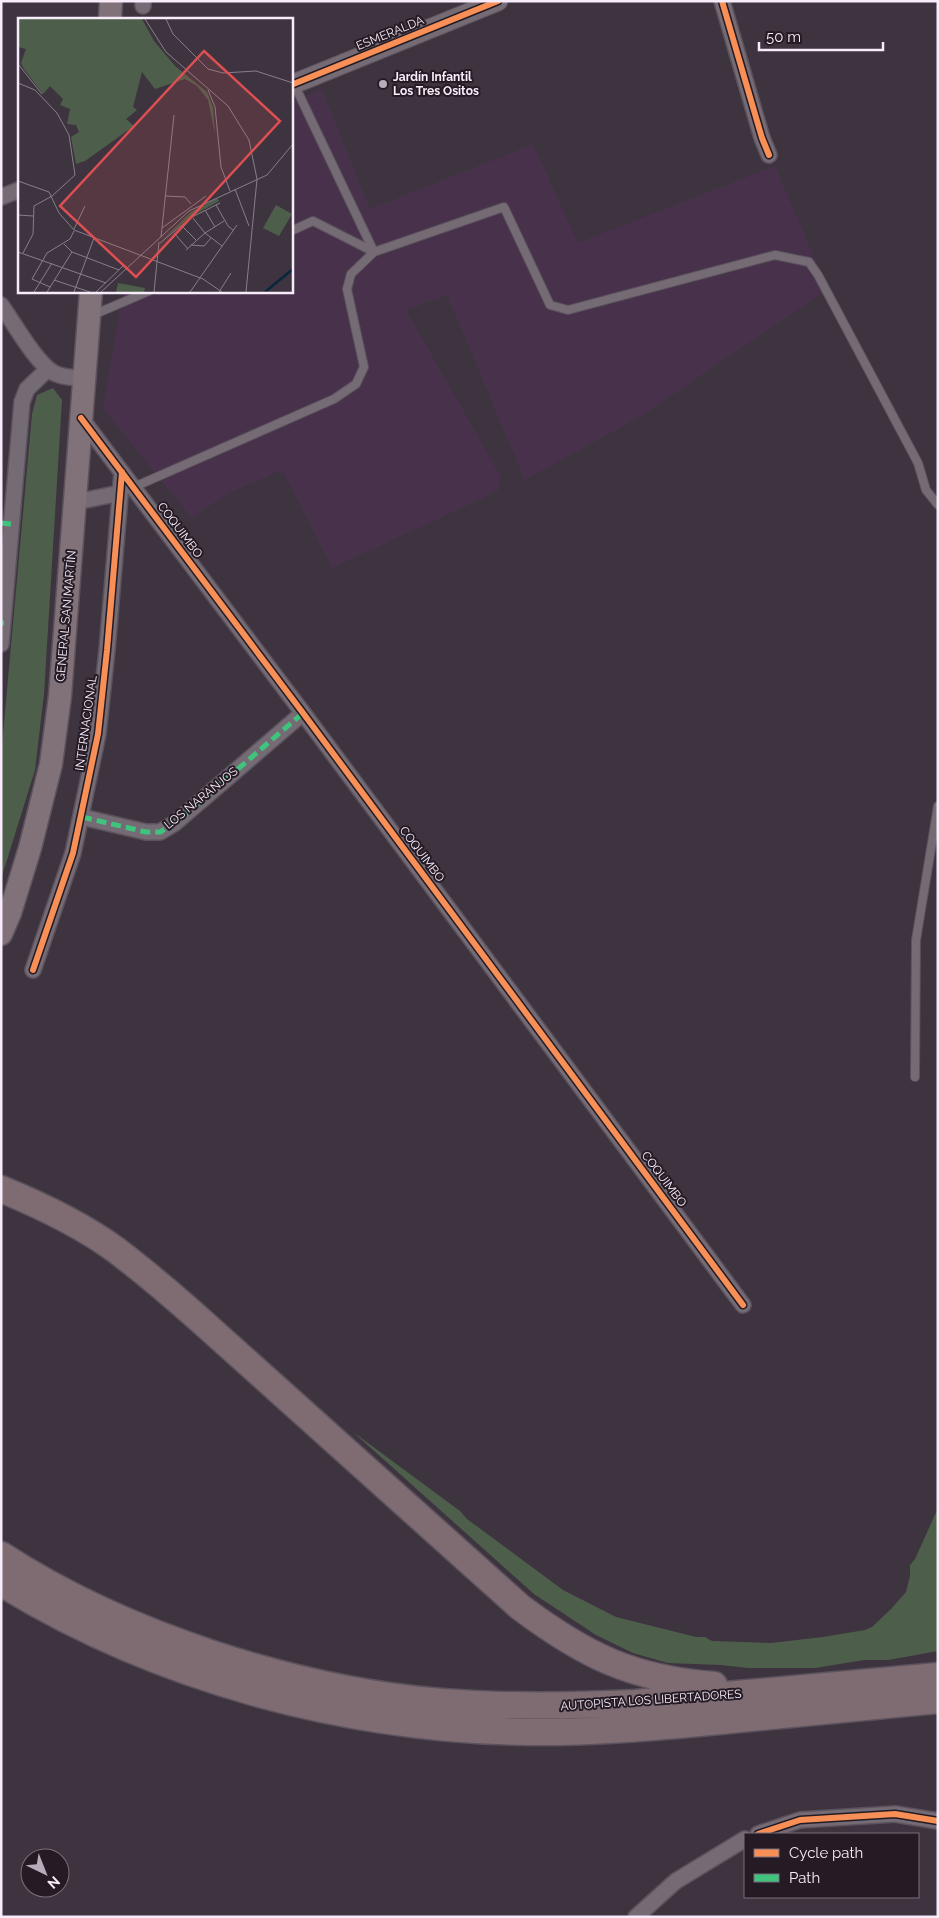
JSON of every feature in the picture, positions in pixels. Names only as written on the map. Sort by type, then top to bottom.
[{"type":"highway","points":[[1,1189],[85,1230],[153,1279],[520,1607],[567,1641],[602,1659],[662,1678],[696,1684],[792,1690]]},
{"type":"highway","name":"AUTOPISTA LOS LIBERTADORES","points":[[1,1555],[90,1604],[184,1644],[222,1657],[304,1679],[395,1696],[486,1705],[587,1706],[792,1690],[938,1676]]},
{"type":"highway","name":"AUTOPISTA LOS LIBERTADORES","points":[[1,1583],[111,1640],[183,1669],[277,1698],[401,1722],[528,1732],[590,1730],[680,1725],[938,1700]]},
{"type":"main road","points":[[110,18],[111,1]]},
{"type":"main road","name":"GENERAL SAN MARTÍN","points":[[1,934],[10,913],[30,848],[51,764],[60,696],[91,292]]},
{"type":"street","name":"ESMERALDA","points":[[292,84],[498,1]]},
{"type":"street","points":[[722,1],[762,138],[769,155]]},
{"type":"street","points":[[1,197],[18,190]]},
{"type":"street","points":[[1,305],[48,369],[63,376],[84,377]]},
{"type":"street","points":[[1,644],[6,524],[22,402],[32,383],[48,369]]},
{"type":"street","name":"INTERNACIONAL","points":[[33,970],[74,854],[82,817],[98,734],[127,490],[122,472],[82,418]]},
{"type":"street","points":[[76,502],[127,490]]},
{"type":"street","name":"COQUIMBO","points":[[127,490],[303,712],[743,1304]]},
{"type":"street","name":"LOS NARANJOS","points":[[82,817],[146,832],[160,832],[175,823],[303,712]]},
{"type":"street","points":[[761,1833],[800,1820],[895,1814],[938,1821]]},
{"type":"street","points":[[636,1917],[676,1882],[744,1840]]},
{"type":"lane","points":[[292,84],[374,252]]},
{"type":"lane","points":[[127,490],[334,399],[356,384],[364,367],[347,289],[351,274],[374,252],[504,207],[550,305],[568,310],[775,255],[809,262],[818,275],[918,463],[926,490],[938,505]]},
{"type":"lane","points":[[292,231],[314,221],[374,252]]},
{"type":"lane","points":[[89,317],[147,292]]},
{"type":"lane","points":[[915,1077],[916,940],[938,806]]},
{"type":"shaded area","points":[[322,89],[370,209],[533,144],[578,243],[775,166],[828,289],[643,415],[525,480],[447,295],[406,310],[501,477],[498,491],[332,568],[282,470],[227,494],[192,518],[103,408],[123,292],[292,292],[292,102]]},
{"type":"green space","points":[[53,388],[62,400],[44,694],[35,770],[1,879],[1,756],[32,414],[37,395]]},
{"type":"green space","points":[[353,1432],[563,1590],[616,1617],[696,1637],[705,1637],[712,1641],[771,1643],[823,1637],[865,1630],[872,1627],[906,1592],[910,1576],[910,1565],[915,1559],[938,1508],[938,1651],[888,1660],[864,1660],[815,1668],[748,1668],[668,1663],[633,1653],[596,1635],[534,1594]]},
{"type":"marked path","points":[[1,523],[12,524]]},
{"type":"marked path","points":[[82,817],[146,832],[160,832],[175,823],[303,713]]},
{"type":"cycle path","points":[[292,85],[498,1]]},
{"type":"cycle path","points":[[722,1],[762,138],[769,155]]},
{"type":"cycle path","points":[[81,418],[743,1305]]},
{"type":"cycle path","points":[[33,970],[73,853],[98,734],[122,472]]},
{"type":"cycle path","points":[[761,1833],[800,1820],[895,1814],[938,1821]]},
{"type":"place","name":"Jardín Infantil Los Tres Ositos","points":[[383,84]]}]
